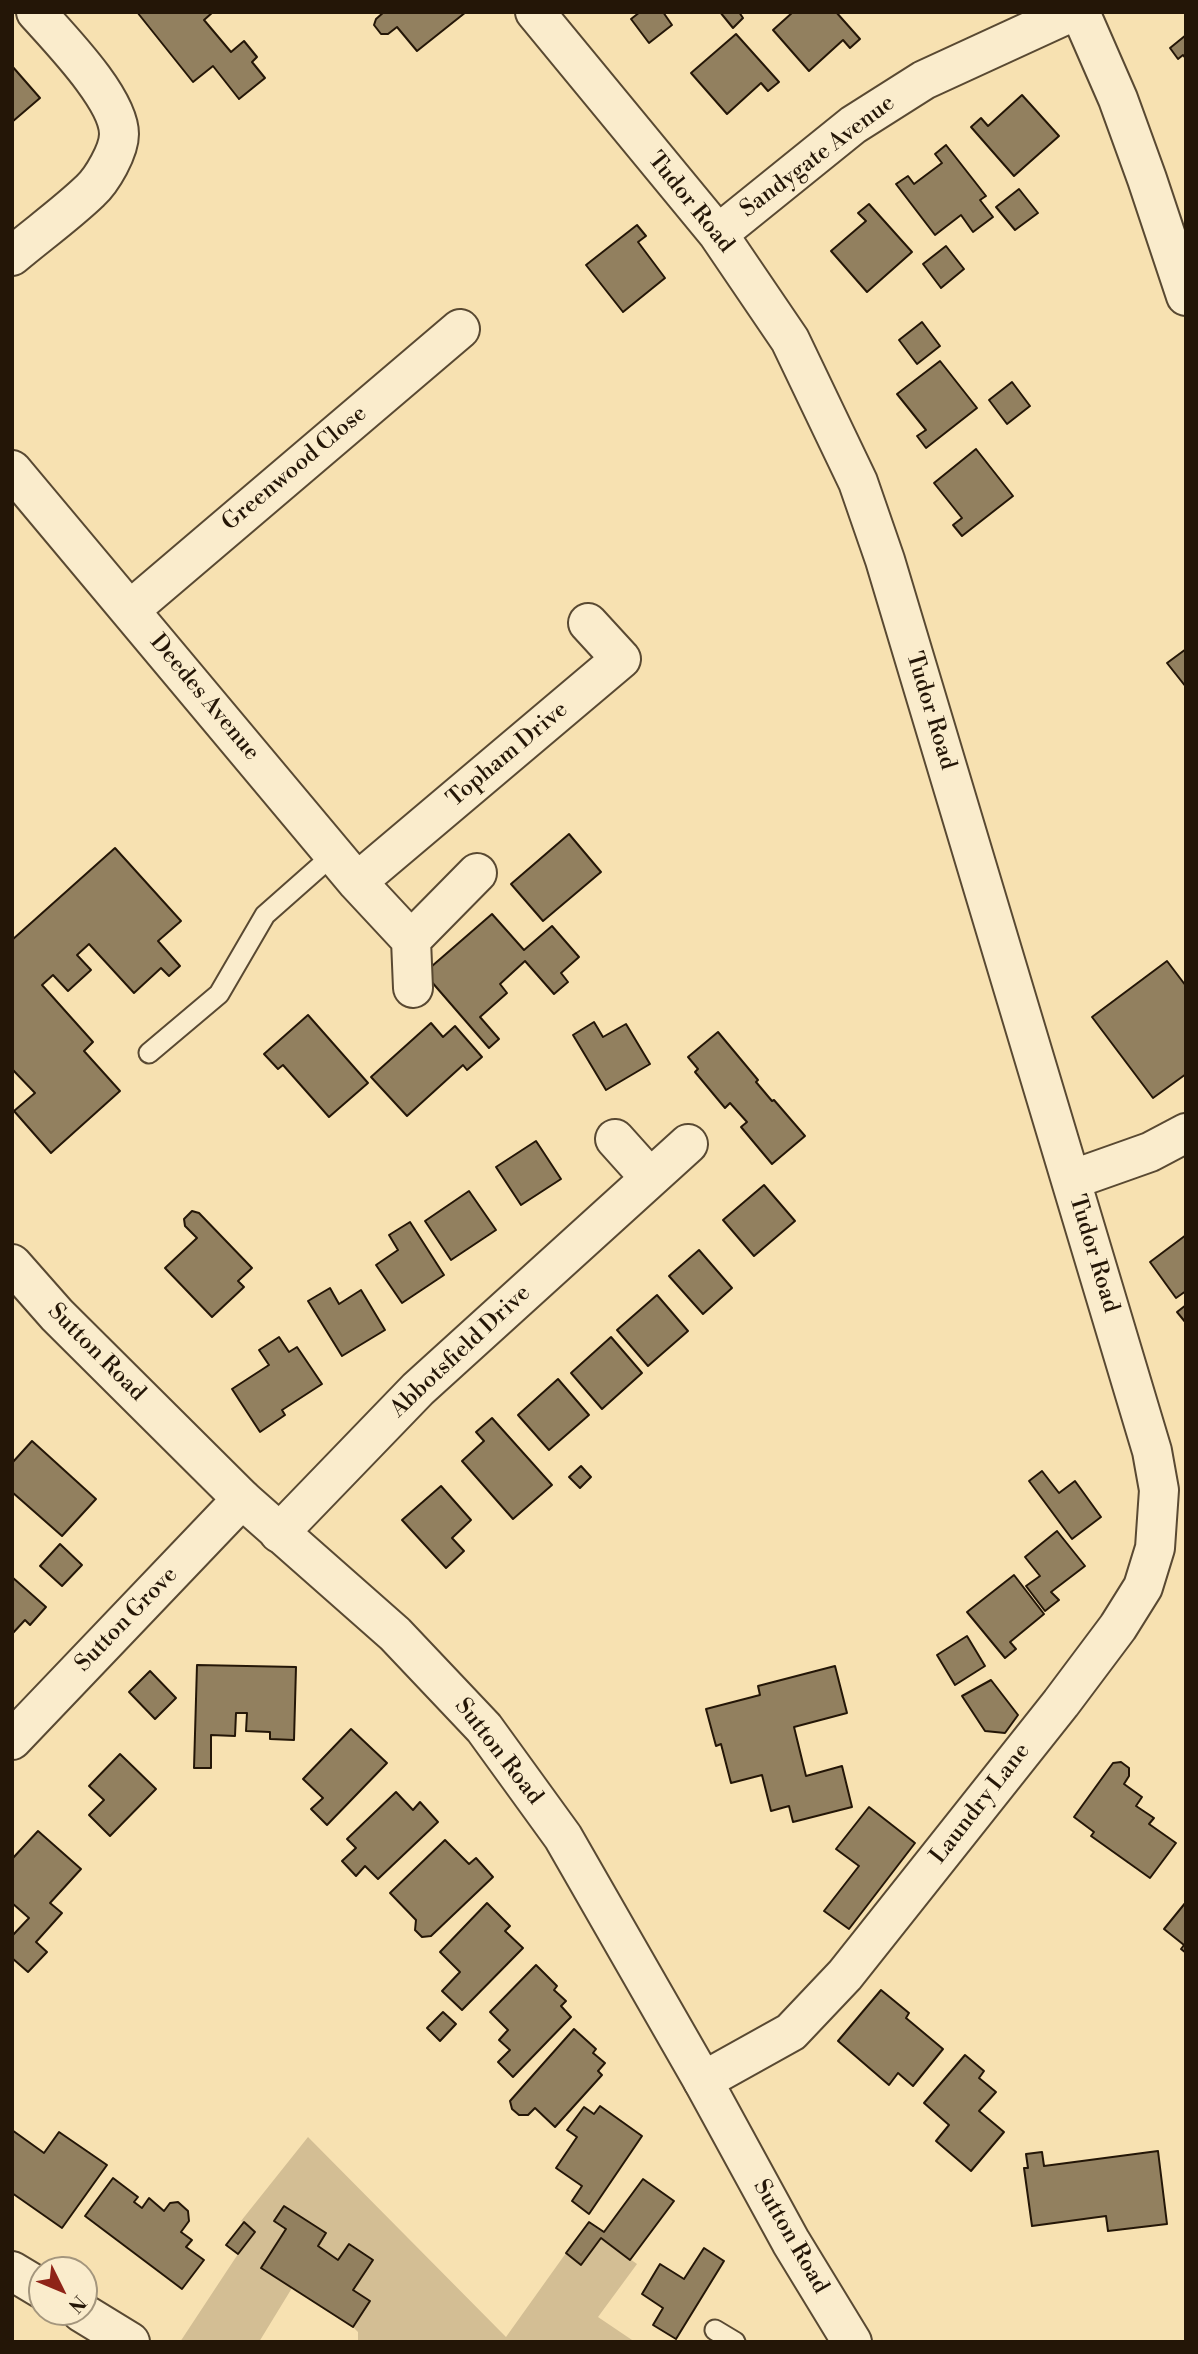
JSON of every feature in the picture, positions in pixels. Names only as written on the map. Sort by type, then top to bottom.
[{"type":"street","points":[[12,256],[92,189],[112,160],[119,134],[111,106],[86,70],[36,12]]},
{"type":"street","name":"Tudor Road","points":[[535,12],[718,234],[799,356],[858,482],[885,560],[1152,1451],[1173,1489]]},
{"type":"street","name":"Sandygate Avenue","points":[[718,234],[853,125],[924,80],[1072,12]]},
{"type":"street","points":[[1080,12],[1122,111],[1186,296]]},
{"type":"street","name":"Greenwood Close","points":[[130,610],[460,329]]},
{"type":"street","name":"Deedes Avenue","points":[[12,470],[345,868],[404,932]]},
{"type":"street","name":"Topham Drive","points":[[345,868],[621,659],[588,623]]},
{"type":"street","points":[[414,988],[404,932],[477,873]]},
{"type":"street","points":[[1071,1180],[1150,1152],[1186,1133]]},
{"type":"street","points":[[615,1139],[650,1178]]},
{"type":"street","name":"Abbotsfield Drive","points":[[279,1533],[418,1389],[688,1144]]},
{"type":"street","name":"Sutton Road","points":[[12,1264],[57,1315],[243,1499],[396,1634],[484,1728],[563,1837],[703,2081],[791,2242],[852,2342]]},
{"type":"street","name":"Laundry Lane","points":[[703,2081],[790,2032],[836,1985],[1061,1703],[1118,1627],[1143,1587],[1173,1489]]},
{"type":"street","name":"Sutton Grove","points":[[12,1740],[243,1499]]},
{"type":"street","points":[[12,2271],[28,2281]]},
{"type":"street","points":[[98,2322],[130,2342]]},
{"type":"lane","points":[[149,1053],[219,994],[265,915],[345,868]]},
{"type":"lane","points":[[715,2330],[735,2342]]},
{"type":"shaded area","points":[[308,2137],[506,2337],[566,2253],[582,2264],[601,2238],[637,2264],[598,2317],[635,2342],[358,2342],[358,2332],[353,2327],[370,2301],[353,2290],[373,2260],[349,2244],[338,2260],[318,2246],[326,2233],[286,2229],[261,2268],[292,2288],[259,2342],[180,2342],[255,2232],[241,2221]]},
{"type":"building","points":[[137,12],[213,12],[204,20],[231,52],[244,41],[257,57],[252,62],[265,78],[239,99],[213,66],[193,82]]},
{"type":"building","points":[[384,12],[466,12],[417,51],[397,27],[388,34],[381,34],[374,25]]},
{"type":"building","points":[[640,12],[663,12],[672,25],[649,43],[631,19]]},
{"type":"building","points":[[720,12],[739,12],[743,18],[733,28]]},
{"type":"building","points":[[793,12],[836,12],[860,39],[850,48],[843,40],[809,71],[773,30]]},
{"type":"building","points":[[736,34],[779,82],[768,91],[761,83],[727,114],[691,73]]},
{"type":"building","points":[[1186,35],[1186,59],[1183,55],[1178,59],[1170,48]]},
{"type":"building","points":[[12,66],[40,98],[12,122]]},
{"type":"building","points":[[1022,95],[1059,136],[1014,176],[971,127],[981,118],[988,126]]},
{"type":"building","points":[[946,145],[986,196],[980,200],[993,217],[973,232],[961,215],[935,235],[896,184],[908,176],[914,184],[942,163],[935,154]]},
{"type":"building","points":[[1019,189],[1038,213],[1015,230],[996,207]]},
{"type":"building","points":[[869,204],[912,252],[867,292],[831,251],[866,221],[858,213]]},
{"type":"building","points":[[637,225],[646,236],[638,242],[665,278],[623,312],[586,265]]},
{"type":"building","points":[[946,246],[964,269],[941,288],[923,264]]},
{"type":"building","points":[[922,322],[940,346],[917,364],[899,340]]},
{"type":"building","points":[[940,361],[977,408],[926,448],[917,436],[926,430],[897,394]]},
{"type":"building","points":[[1012,382],[1030,406],[1007,424],[989,400]]},
{"type":"building","points":[[976,449],[1013,496],[962,536],[953,525],[962,518],[934,483]]},
{"type":"building","points":[[1186,649],[1186,687],[1167,663]]},
{"type":"building","points":[[569,834],[601,872],[543,921],[511,884]]},
{"type":"building","points":[[115,848],[181,921],[158,941],[180,966],[169,976],[161,968],[134,993],[89,944],[77,955],[91,970],[68,991],[53,975],[42,985],[93,1042],[84,1051],[120,1091],[51,1153],[14,1111],[35,1093],[12,1069],[12,940]]},
{"type":"building","points":[[492,914],[524,950],[552,926],[579,957],[561,973],[568,982],[554,994],[525,961],[500,984],[507,993],[480,1017],[499,1039],[489,1048],[424,973]]},
{"type":"building","points":[[1167,961],[1186,986],[1186,1074],[1153,1098],[1092,1017]]},
{"type":"building","points":[[308,1015],[368,1083],[329,1117],[283,1065],[278,1069],[264,1054]]},
{"type":"building","points":[[594,1022],[603,1037],[626,1024],[650,1064],[606,1090],[573,1035]]},
{"type":"building","points":[[431,1023],[443,1037],[455,1026],[482,1057],[467,1070],[463,1065],[407,1116],[371,1077]]},
{"type":"building","points":[[718,1032],[758,1080],[756,1082],[805,1136],[772,1164],[741,1127],[747,1122],[730,1103],[725,1108],[695,1072],[698,1069],[688,1057]]},
{"type":"building","points":[[536,1141],[561,1179],[521,1205],[496,1167]]},
{"type":"building","points":[[764,1185],[795,1221],[754,1256],[723,1220]]},
{"type":"building","points":[[469,1191],[496,1230],[451,1260],[425,1221]]},
{"type":"building","points":[[192,1211],[199,1213],[252,1268],[238,1281],[244,1287],[212,1317],[165,1268],[197,1238],[185,1226],[184,1219]]},
{"type":"building","points":[[410,1222],[444,1275],[402,1303],[376,1265],[398,1250],[389,1235]]},
{"type":"building","points":[[1186,1235],[1186,1291],[1176,1298],[1150,1262]]},
{"type":"building","points":[[699,1250],[732,1288],[703,1314],[669,1276]]},
{"type":"building","points":[[330,1288],[339,1304],[361,1290],[385,1330],[342,1356],[308,1301]]},
{"type":"building","points":[[657,1295],[688,1331],[648,1366],[617,1330]]},
{"type":"building","points":[[1186,1305],[1186,1323],[1177,1312]]},
{"type":"building","points":[[279,1337],[289,1352],[297,1347],[322,1384],[282,1410],[285,1415],[260,1432],[232,1389],[269,1365],[259,1350]]},
{"type":"building","points":[[611,1337],[642,1373],[602,1409],[571,1373]]},
{"type":"building","points":[[558,1379],[589,1415],[549,1450],[518,1415]]},
{"type":"building","points":[[492,1418],[552,1485],[513,1519],[462,1461],[484,1441],[476,1432]]},
{"type":"building","points":[[32,1441],[96,1499],[62,1536],[12,1492],[12,1463]]},
{"type":"building","points":[[581,1466],[591,1477],[580,1488],[569,1477]]},
{"type":"building","points":[[1042,1471],[1059,1493],[1075,1481],[1101,1517],[1072,1539],[1029,1481]]},
{"type":"building","points":[[441,1486],[471,1520],[452,1538],[464,1551],[446,1568],[402,1520]]},
{"type":"building","points":[[1057,1531],[1085,1566],[1051,1592],[1059,1600],[1045,1611],[1026,1586],[1040,1576],[1025,1557]]},
{"type":"building","points":[[60,1544],[82,1565],[62,1586],[40,1566]]},
{"type":"building","points":[[1014,1575],[1044,1614],[1010,1642],[1016,1649],[1005,1658],[967,1612]]},
{"type":"building","points":[[12,1577],[46,1607],[30,1625],[25,1620],[12,1634]]},
{"type":"building","points":[[967,1636],[985,1666],[955,1685],[937,1655]]},
{"type":"building","points":[[197,1665],[296,1667],[294,1740],[270,1739],[270,1732],[246,1731],[247,1713],[236,1713],[235,1736],[211,1735],[211,1768],[194,1768]]},
{"type":"building","points":[[835,1666],[847,1713],[794,1727],[806,1776],[842,1766],[852,1807],[793,1822],[789,1806],[771,1811],[762,1775],[731,1783],[721,1744],[716,1746],[706,1709],[760,1695],[758,1686]]},
{"type":"building","points":[[150,1671],[176,1698],[155,1719],[129,1692]]},
{"type":"building","points":[[991,1680],[1018,1715],[1005,1733],[985,1731],[962,1696]]},
{"type":"building","points":[[351,1729],[387,1763],[327,1825],[311,1809],[323,1798],[303,1779]]},
{"type":"building","points":[[120,1754],[156,1789],[110,1836],[89,1815],[104,1800],[89,1786]]},
{"type":"building","points":[[1121,1762],[1129,1768],[1129,1776],[1124,1784],[1142,1797],[1136,1806],[1154,1818],[1149,1824],[1176,1843],[1150,1878],[1091,1836],[1094,1832],[1074,1817],[1113,1763]]},
{"type":"building","points":[[396,1792],[413,1810],[420,1802],[438,1822],[378,1879],[365,1866],[356,1876],[342,1861],[356,1848],[347,1839]]},
{"type":"building","points":[[869,1807],[915,1843],[849,1929],[824,1911],[859,1866],[836,1849]]},
{"type":"building","points":[[38,1831],[81,1869],[50,1903],[62,1913],[36,1942],[47,1952],[28,1972],[12,1958],[12,1936],[29,1918],[12,1903],[12,1859]]},
{"type":"building","points":[[445,1840],[469,1864],[476,1858],[493,1877],[431,1936],[422,1937],[415,1930],[416,1920],[390,1893]]},
{"type":"building","points":[[1186,1902],[1186,1953],[1181,1949],[1184,1945],[1164,1929]]},
{"type":"building","points":[[487,1903],[510,1926],[505,1931],[523,1948],[462,2010],[442,1991],[460,1972],[440,1952]]},
{"type":"building","points":[[536,1965],[557,1986],[554,1990],[566,2001],[561,2006],[571,2017],[513,2077],[498,2062],[510,2050],[499,2040],[508,2030],[490,2012]]},
{"type":"building","points":[[881,1990],[909,2013],[906,2018],[943,2049],[913,2086],[898,2073],[889,2085],[838,2041]]},
{"type":"building","points":[[443,2012],[456,2024],[440,2041],[427,2028]]},
{"type":"building","points":[[574,2029],[596,2049],[593,2053],[605,2063],[598,2071],[602,2075],[555,2127],[535,2108],[528,2115],[519,2115],[512,2109],[510,2101]]},
{"type":"building","points":[[965,2055],[984,2071],[979,2078],[996,2092],[979,2111],[1004,2132],[971,2171],[936,2141],[949,2125],[924,2103]]},
{"type":"building","points":[[600,2106],[642,2136],[589,2214],[572,2201],[582,2186],[556,2168],[577,2137],[567,2130],[584,2107],[594,2114]]},
{"type":"building","points":[[12,2130],[44,2153],[59,2132],[107,2165],[62,2228],[12,2193]]},
{"type":"building","points":[[1158,2151],[1167,2224],[1108,2231],[1106,2216],[1032,2226],[1024,2168],[1028,2168],[1026,2154],[1042,2152],[1044,2166]]},
{"type":"building","points":[[113,2178],[138,2197],[134,2202],[142,2208],[149,2198],[164,2211],[170,2203],[178,2202],[188,2211],[189,2221],[181,2232],[192,2240],[186,2247],[204,2260],[182,2289],[85,2216]]},
{"type":"building","points":[[643,2179],[674,2201],[630,2260],[601,2238],[581,2265],[566,2253],[589,2222],[604,2232]]},
{"type":"building","points":[[284,2206],[326,2233],[318,2246],[338,2260],[349,2244],[373,2260],[353,2290],[370,2301],[353,2327],[261,2268],[286,2229],[274,2221]]},
{"type":"building","points":[[244,2222],[255,2232],[238,2254],[226,2245]]},
{"type":"building","points":[[704,2248],[724,2261],[676,2339],[653,2325],[663,2308],[642,2294],[660,2264],[684,2279]]}]
